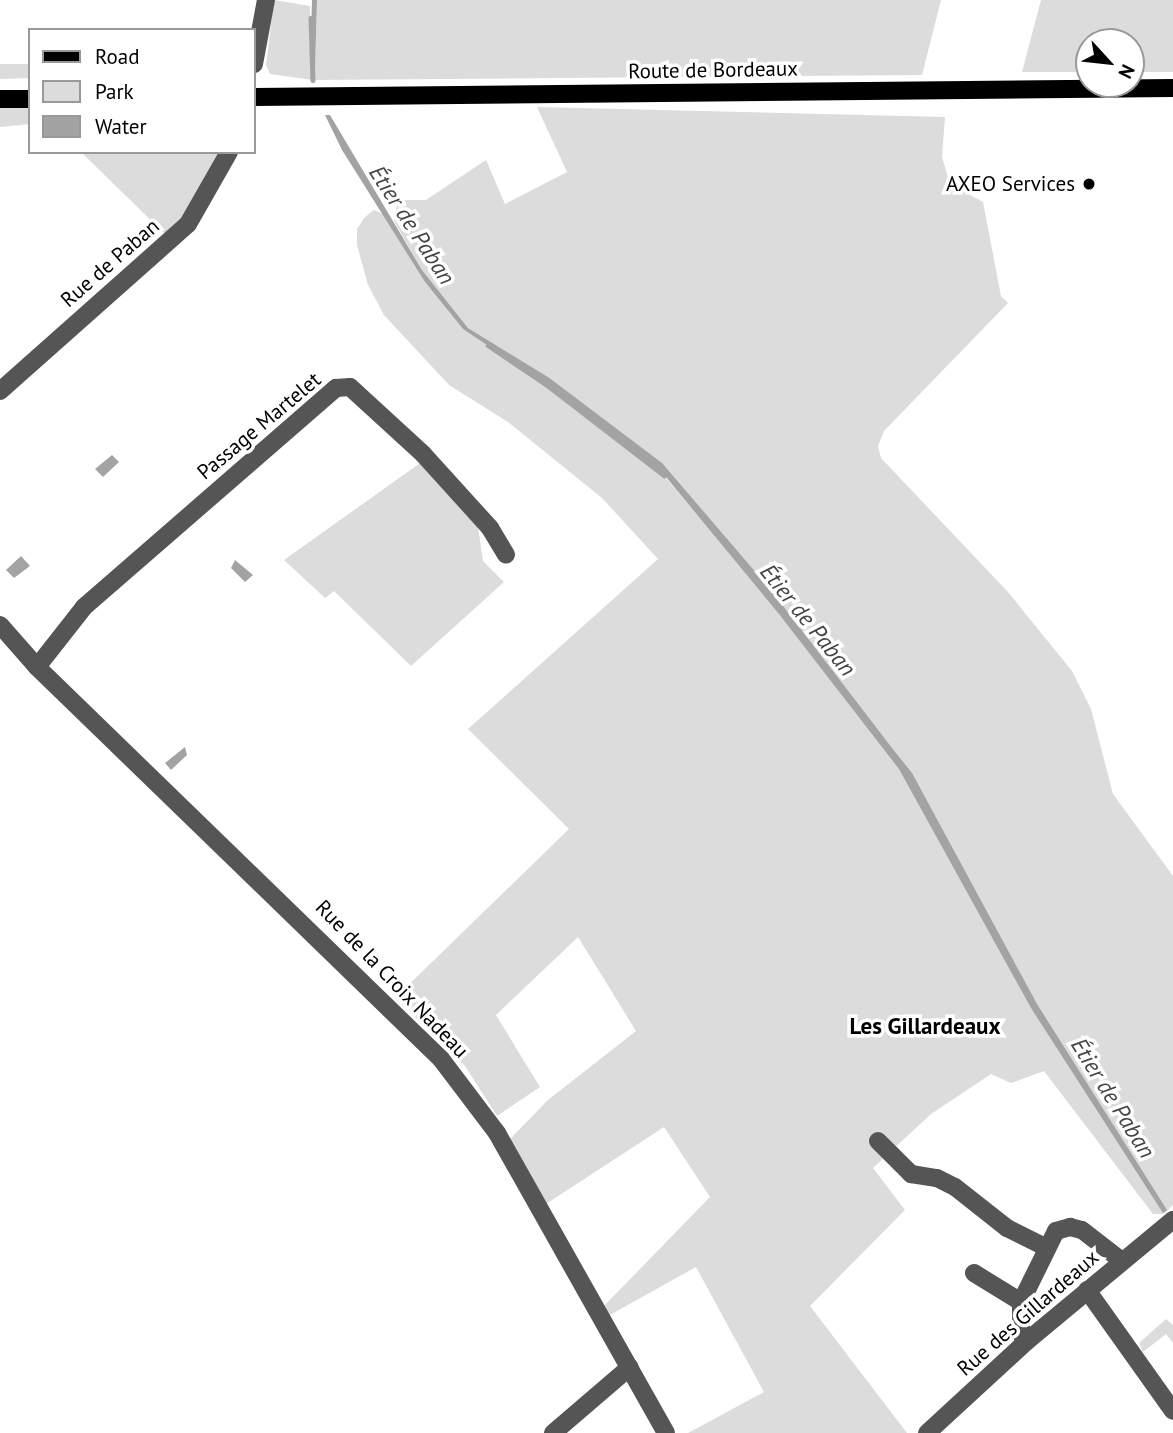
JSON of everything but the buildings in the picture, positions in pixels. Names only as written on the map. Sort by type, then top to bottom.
[{"type":"main road","name":"Route de Bordeaux","points":[[256,97],[1173,88]]},
{"type":"main road","points":[[0,99],[28,99]]},
{"type":"street","points":[[256,53],[266,0]]},
{"type":"street","name":"Rue de Paban","points":[[3,382],[188,224],[228,154]]},
{"type":"street","name":"Passage Martelet","points":[[37,667],[84,607],[336,388],[349,387],[423,454],[491,528],[506,555]]},
{"type":"street","name":"Rue de la Croix Nadeau","points":[[0,625],[37,667],[380,994],[442,1059],[497,1133],[666,1433]]},
{"type":"street","points":[[878,1141],[911,1174],[937,1178],[955,1187],[1007,1228],[1045,1247]]},
{"type":"street","name":"Rue des Gillardeaux","points":[[927,1433],[1027,1341],[1168,1225]]},
{"type":"street","points":[[1027,1341],[1021,1334],[1021,1302],[1045,1247],[1056,1231],[1070,1227],[1095,1238],[1122,1261]]},
{"type":"street","points":[[974,1273],[1021,1302]]},
{"type":"street","points":[[1087,1290],[1173,1411]]},
{"type":"street","points":[[560,1431],[630,1367]]},
{"type":"green space","points":[[274,0],[310,6],[311,69],[315,68],[317,0],[941,0],[922,75],[313,80],[270,74],[266,65]]},
{"type":"green space","points":[[1041,0],[1173,0],[1173,72],[1145,72],[1145,28],[1075,28],[1075,72],[1022,72]]},
{"type":"green space","points":[[0,64],[28,64],[28,78],[0,79]]},
{"type":"green space","points":[[28,106],[28,124],[0,127],[0,107]]},
{"type":"green space","points":[[537,107],[945,117],[942,157],[950,184],[983,202],[1001,296],[1008,303],[884,431],[878,446],[881,458],[1008,592],[1072,671],[1091,709],[1113,794],[1173,876],[1173,1205],[1164,1214],[1153,1214],[1044,1071],[1011,1083],[991,1074],[931,1114],[873,1168],[905,1210],[810,1306],[907,1433],[688,1433],[764,1392],[696,1267],[608,1316],[603,1307],[710,1197],[664,1127],[546,1204],[510,1139],[548,1100],[636,1031],[578,937],[496,1015],[540,1087],[497,1116],[465,1066],[395,998],[569,829],[468,729],[658,559],[602,498],[508,422],[449,385],[384,315],[368,285],[357,245],[357,229],[364,218],[374,210],[383,214],[425,282],[463,329],[550,386],[548,377],[468,328],[422,270],[394,221],[398,200],[426,200],[486,160],[505,204],[567,172]],"holes":[[[640,448],[762,580],[821,657]]]},
{"type":"green space","points":[[83,154],[221,154],[198,200],[167,236]]},
{"type":"green space","points":[[423,461],[477,520],[483,561],[504,582],[411,666],[334,591],[325,598],[284,560]]},
{"type":"green space","points":[[1166,1319],[1173,1325],[1173,1343],[1166,1334],[1143,1352],[1139,1343]]},
{"type":"water","points":[[312,0],[317,0],[315,69],[310,69]]},
{"type":"water","points":[[325,115],[330,115],[422,270],[468,328],[548,377],[662,463],[770,589],[912,773],[1037,1004],[1167,1210],[1163,1213],[1031,1008],[899,769],[779,614],[661,471],[563,396],[463,329],[425,282],[342,150]]},
{"type":"water","points":[[112,455],[119,462],[103,477],[95,469]]},
{"type":"water","points":[[21,556],[30,566],[14,578],[6,570]]},
{"type":"water","points":[[235,560],[253,575],[245,582],[231,568]]},
{"type":"water","points":[[185,747],[187,755],[171,770],[165,763]]},
{"type":"waterway","name":"Étier de Paban","points":[[311,18],[313,80]]},
{"type":"waterway","name":"Étier de Paban","points":[[488,345],[550,387],[664,475]]},
{"type":"place","name":"AXEO Services","points":[[1089,184]]},
{"type":"district","name":"Les Gillardeaux","points":[[925,1026]]}]
